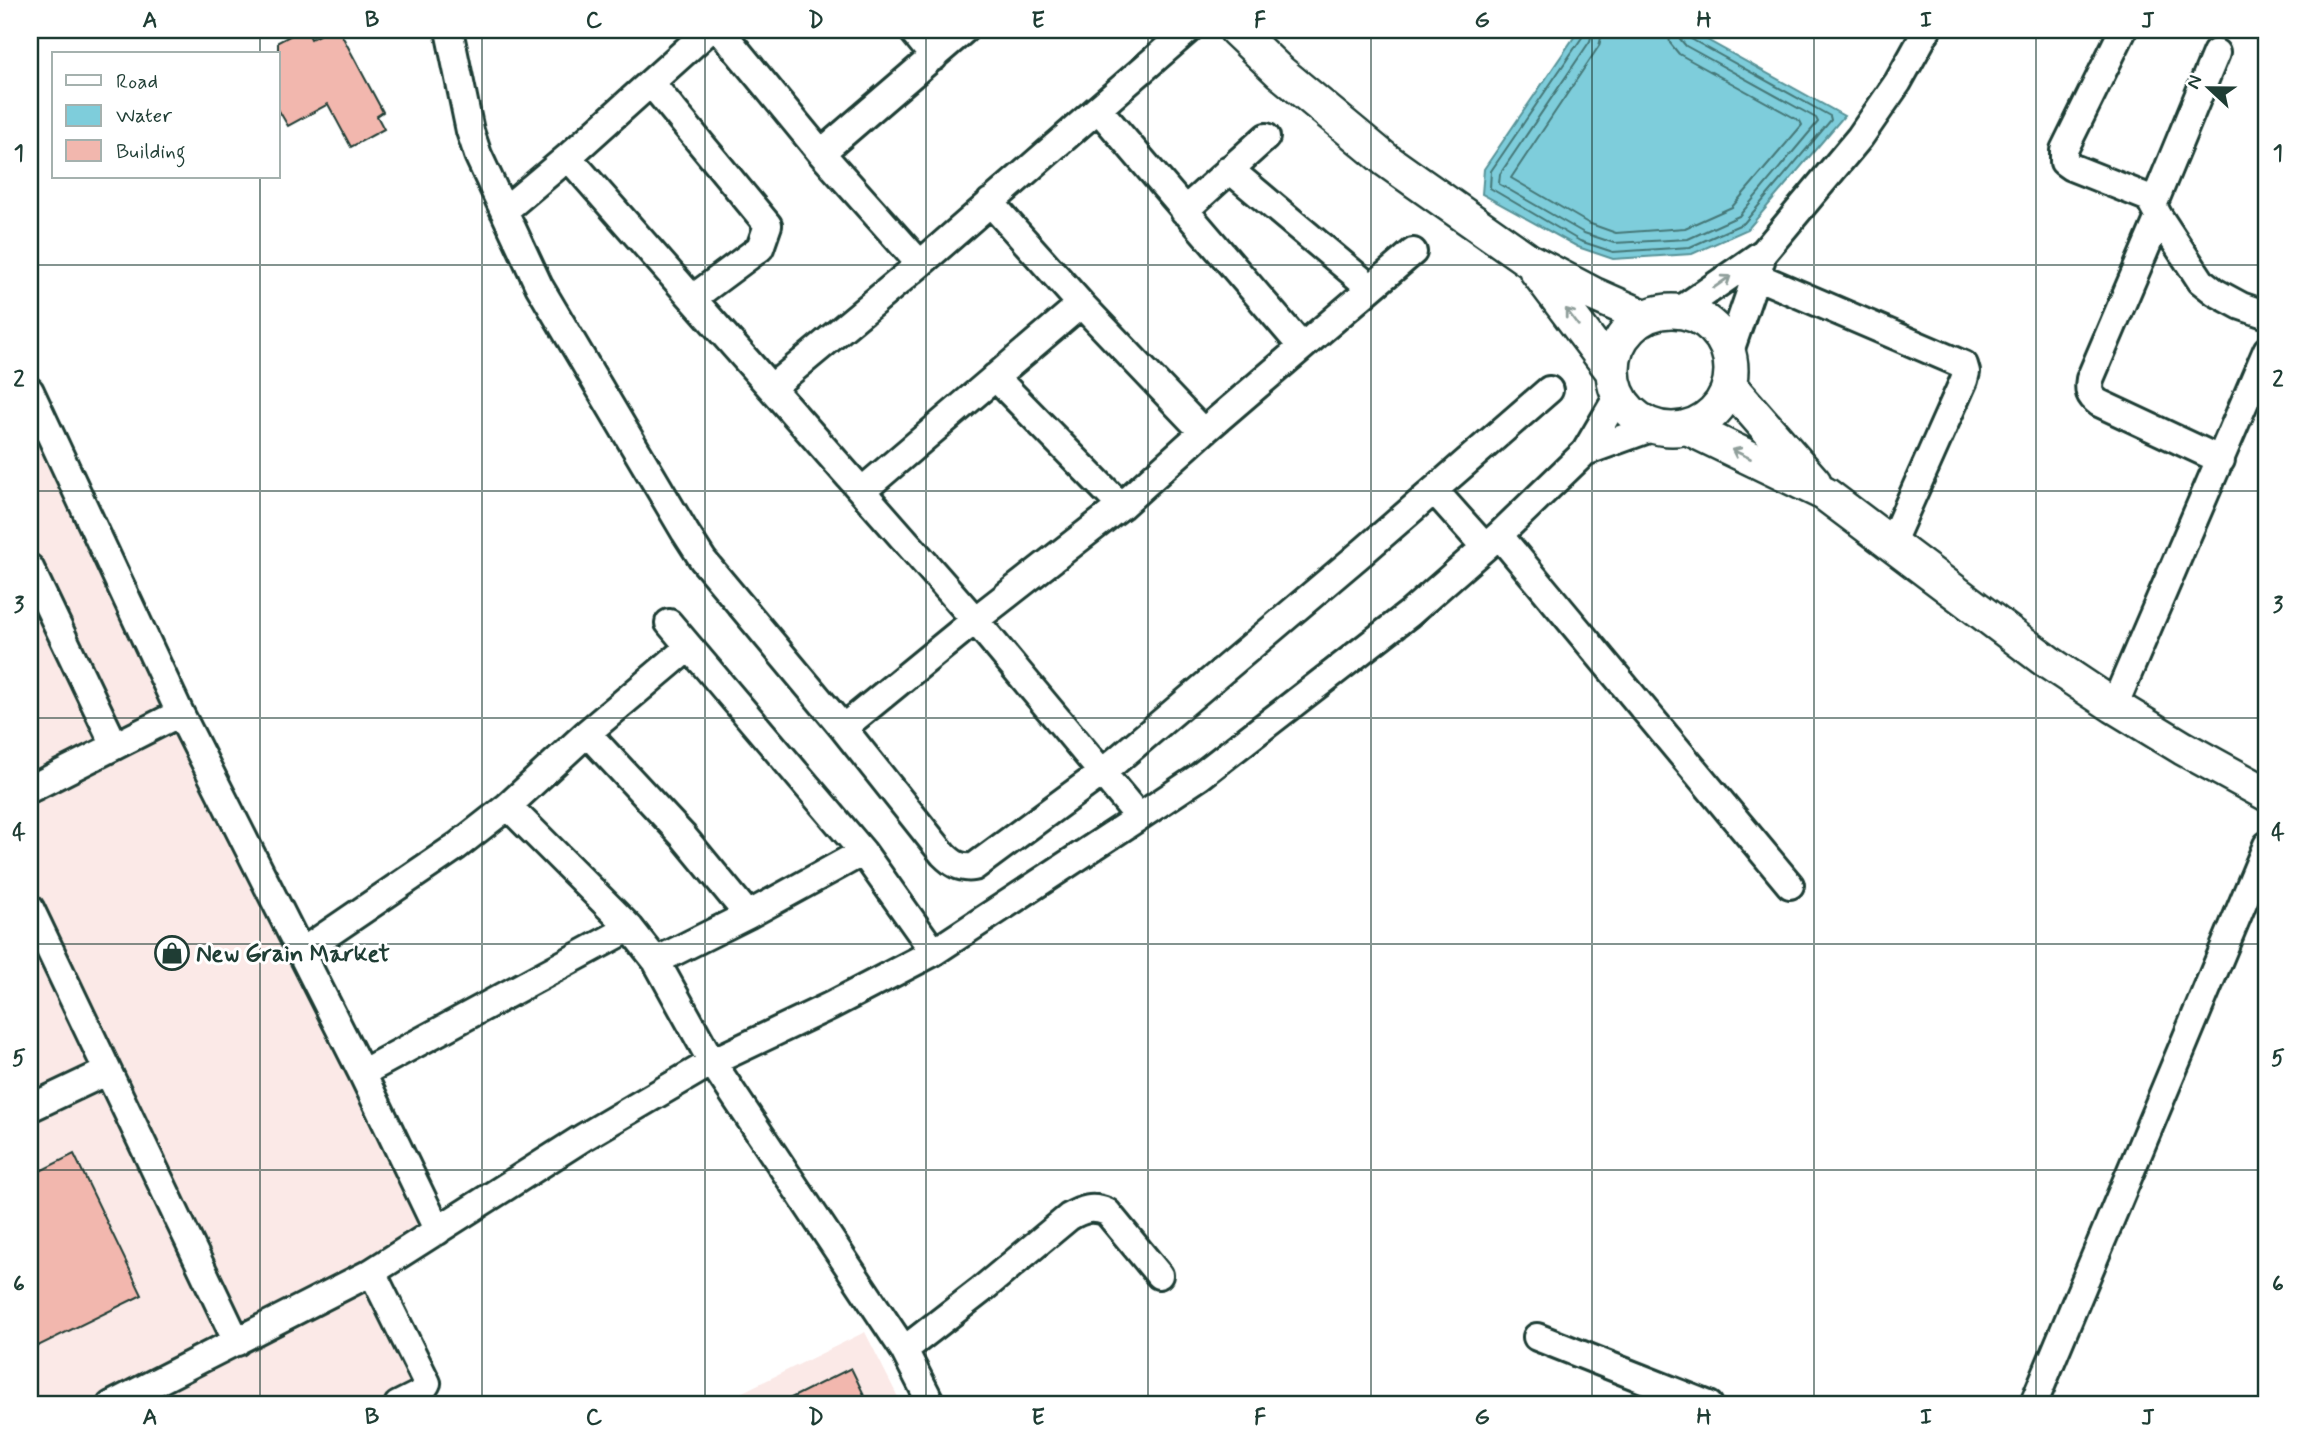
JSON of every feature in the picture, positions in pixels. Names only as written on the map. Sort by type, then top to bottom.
[{"type":"main road","points":[[1236,30],[1280,72],[1386,160],[1528,260],[1595,295],[1645,317]]},
{"type":"main road","points":[[1528,260],[1615,384],[1633,415],[1654,427],[1671,430],[1688,428],[1707,419],[1721,404],[1729,370]]},
{"type":"main road","points":[[1615,384],[1615,356],[1621,340],[1631,327],[1645,317],[1662,312],[1679,311],[1696,316],[1711,325],[1722,338],[1729,370],[1825,494]]},
{"type":"main road","points":[[1688,428],[1825,494],[2048,662],[2114,706],[2224,772],[2267,794]]},
{"type":"street","points":[[504,211],[709,30]]},
{"type":"street","points":[[720,30],[821,153],[920,264]]},
{"type":"street","points":[[912,30],[934,57]]},
{"type":"street","points":[[821,153],[964,30]]},
{"type":"street","points":[[771,388],[920,264],[1188,30]]},
{"type":"street","points":[[1679,311],[1760,264],[1860,137],[1898,82],[1927,30]]},
{"type":"street","points":[[2123,30],[2063,150],[2064,162],[2149,198],[2193,269],[2207,286],[2241,306],[2267,315]]},
{"type":"street","points":[[450,31],[470,131],[478,155],[539,286],[703,560],[843,728],[943,854],[953,864],[965,868],[974,867],[1103,772],[1549,390]]},
{"type":"street","points":[[2216,53],[2088,390],[2092,398],[2099,403],[2221,460]]},
{"type":"street","points":[[651,83],[768,225],[760,248],[693,298]]},
{"type":"street","points":[[1099,110],[1302,347]]},
{"type":"street","points":[[1184,211],[1266,137]]},
{"type":"street","points":[[568,157],[975,620],[1139,817]]},
{"type":"street","points":[[1229,170],[1371,288]]},
{"type":"street","points":[[990,202],[1081,304],[1203,432]]},
{"type":"street","points":[[843,728],[1121,506],[1413,252]]},
{"type":"street","points":[[1729,370],[1760,264]]},
{"type":"street","points":[[1760,264],[1964,365],[1964,380],[1891,544]]},
{"type":"street","points":[[862,491],[1081,304]]},
{"type":"street","points":[[2114,706],[2267,350]]},
{"type":"street","points":[[995,377],[1121,506]]},
{"type":"street","points":[[111,1405],[372,1272],[584,1137],[712,1062],[830,1006],[934,952],[1139,817],[1199,776],[1409,614],[1492,540],[1585,452],[1615,384]]},
{"type":"street","points":[[30,391],[180,713],[362,1073],[438,1231]]},
{"type":"street","points":[[1585,452],[1654,427]]},
{"type":"street","points":[[1434,490],[1492,540],[1790,885]]},
{"type":"street","points":[[30,568],[115,746]]},
{"type":"street","points":[[669,623],[863,852],[934,952]]},
{"type":"street","points":[[300,953],[457,846],[508,806],[587,733],[689,647]]},
{"type":"street","points":[[30,789],[180,713]]},
{"type":"street","points":[[587,733],[682,836],[748,915]]},
{"type":"street","points":[[508,806],[630,928],[656,961],[712,1062],[904,1349],[932,1405]]},
{"type":"street","points":[[2033,1405],[2267,845]]},
{"type":"street","points":[[656,961],[748,915],[863,852]]},
{"type":"street","points":[[30,908],[237,1342]]},
{"type":"street","points":[[362,1073],[630,928]]},
{"type":"street","points":[[30,1108],[106,1072]]},
{"type":"street","points":[[904,1349],[980,1291],[1069,1217],[1082,1210],[1095,1207],[1107,1212],[1159,1275]]},
{"type":"street","points":[[372,1272],[427,1383],[420,1394],[398,1405]]},
{"type":"street","points":[[1537,1337],[1709,1405]]},
{"type":"shaded area","name":"New Grain Market","points":[[30,367],[437,1204],[381,1270],[435,1390],[406,1405],[30,1405]]},
{"type":"shaded area","points":[[865,1332],[902,1405],[716,1405]]},
{"type":"water","points":[[1579,30],[1689,30],[1844,116],[1748,229],[1692,254],[1613,259],[1578,247],[1482,194],[1484,169]]},
{"type":"building","points":[[301,30],[307,30],[311,39],[329,30],[339,30],[383,112],[377,116],[384,129],[351,147],[328,104],[288,126],[280,112],[278,42]]},
{"type":"building","points":[[74,1154],[142,1295],[30,1350],[30,1176]]},
{"type":"building","points":[[851,1368],[869,1405],[777,1405]]},
{"type":"place","name":"New Grain Market","points":[[172,953]]}]
